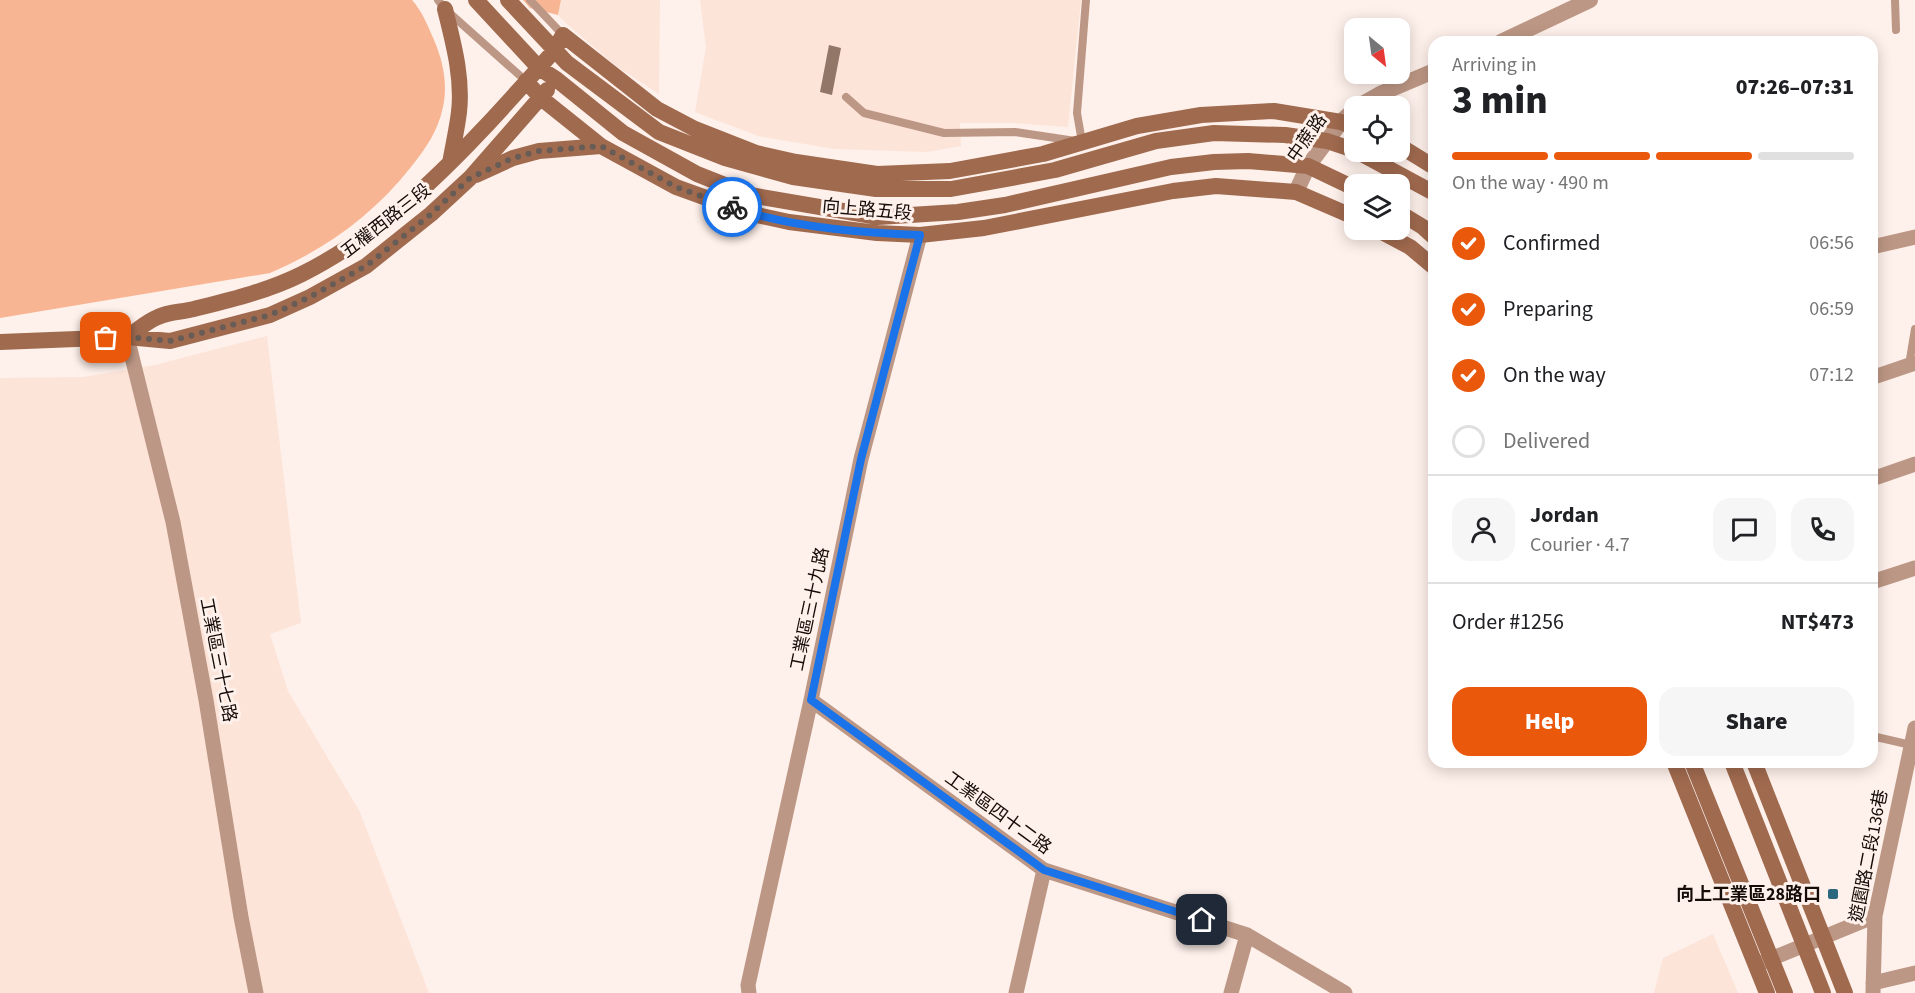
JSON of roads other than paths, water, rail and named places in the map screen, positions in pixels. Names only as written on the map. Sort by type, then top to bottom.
[{"type":"main road","name":"向上路五段","points":[[476,0],[539,68],[623,133],[697,174],[750,195],[878,217],[958,212],[1005,205],[1171,166],[1214,162],[1248,161],[1308,166],[1344,183]]},
{"type":"main road","name":"向上路五段","points":[[508,0],[567,63],[659,132],[725,158],[793,177],[876,189],[951,189],[1055,170],[1156,141],[1214,133],[1285,135],[1327,141],[1344,147]]},
{"type":"main road","points":[[442,4],[456,56],[459,85],[459,110],[450,164]]},
{"type":"main road","name":"向上路五段","points":[[563,35],[657,109],[695,129],[756,153],[796,162],[877,174],[950,171],[1043,154],[1137,126],[1201,115],[1274,111],[1344,123]]},
{"type":"main road","name":"五權西路三段","points":[[127,337],[158,317],[255,293],[301,274],[349,248],[401,208],[450,164],[554,51],[563,35]]},
{"type":"main road","name":"五權西路三段","points":[[0,342],[127,337],[170,341],[270,315],[310,297],[366,266],[431,214],[470,178],[541,98],[579,49]]},
{"type":"main road","name":"向上路五段","points":[[526,81],[541,98],[601,146],[676,187],[748,213],[789,222],[866,232],[920,235],[984,228],[1173,190],[1216,186],[1296,192],[1344,213]]},
{"type":"main road","points":[[470,178],[513,158],[539,151],[601,146]]},
{"type":"main road","points":[[1410,152],[1428,163]]},
{"type":"main road","name":"向上路五段","points":[[1376,162],[1428,190]]},
{"type":"main road","points":[[1410,219],[1428,232]]},
{"type":"main road","points":[[1397,240],[1410,247],[1428,262]]},
{"type":"main road","points":[[1676,768],[1701,831],[1764,962],[1785,993]]},
{"type":"main road","points":[[1694,768],[1764,962],[1767,993]]},
{"type":"main road","points":[[1734,768],[1823,993]]},
{"type":"main road","points":[[1756,768],[1845,993]]},
{"type":"street","points":[[1515,36],[1590,0]]},
{"type":"street","points":[[1387,96],[1428,74]]},
{"type":"street","name":"中蔗路","points":[[1296,192],[1308,166],[1327,141],[1344,127]]},
{"type":"street","name":"工業區三十九路","points":[[749,993],[748,985],[861,459],[920,235]]},
{"type":"street","points":[[1878,246],[1915,237]]},
{"type":"street","name":"工業區三十七路","points":[[127,337],[173,522],[256,993]]},
{"type":"street","points":[[1878,376],[1912,364]]},
{"type":"street","points":[[1878,477],[1915,464]]},
{"type":"street","points":[[1878,580],[1915,568]]},
{"type":"street","name":"工業區四十二路","points":[[811,700],[1044,870],[1247,935],[1345,993]]},
{"type":"street","name":"遊園路二段136巷","points":[[1873,988],[1875,916],[1915,728]]},
{"type":"street","points":[[1016,993],[1044,870]]},
{"type":"street","points":[[1764,962],[1875,916]]},
{"type":"street","points":[[1231,993],[1247,935]]},
{"type":"street","points":[[1873,988],[1915,973]]},
{"type":"lane","name":"向上路五段","points":[[530,0],[563,35]]},
{"type":"lane","points":[[846,97],[864,113],[944,133],[1015,132],[1082,142],[1077,113],[1086,0]]},
{"type":"lane","points":[[1896,0],[1896,30]]},
{"type":"lane","name":"向上路五段","points":[[442,4],[526,81]]},
{"type":"lane","points":[[1912,364],[1915,329]]},
{"type":"lane","points":[[1878,738],[1912,746]]},
{"type":"place","name":"向上工業區28路口","points":[[1833,894]]}]
